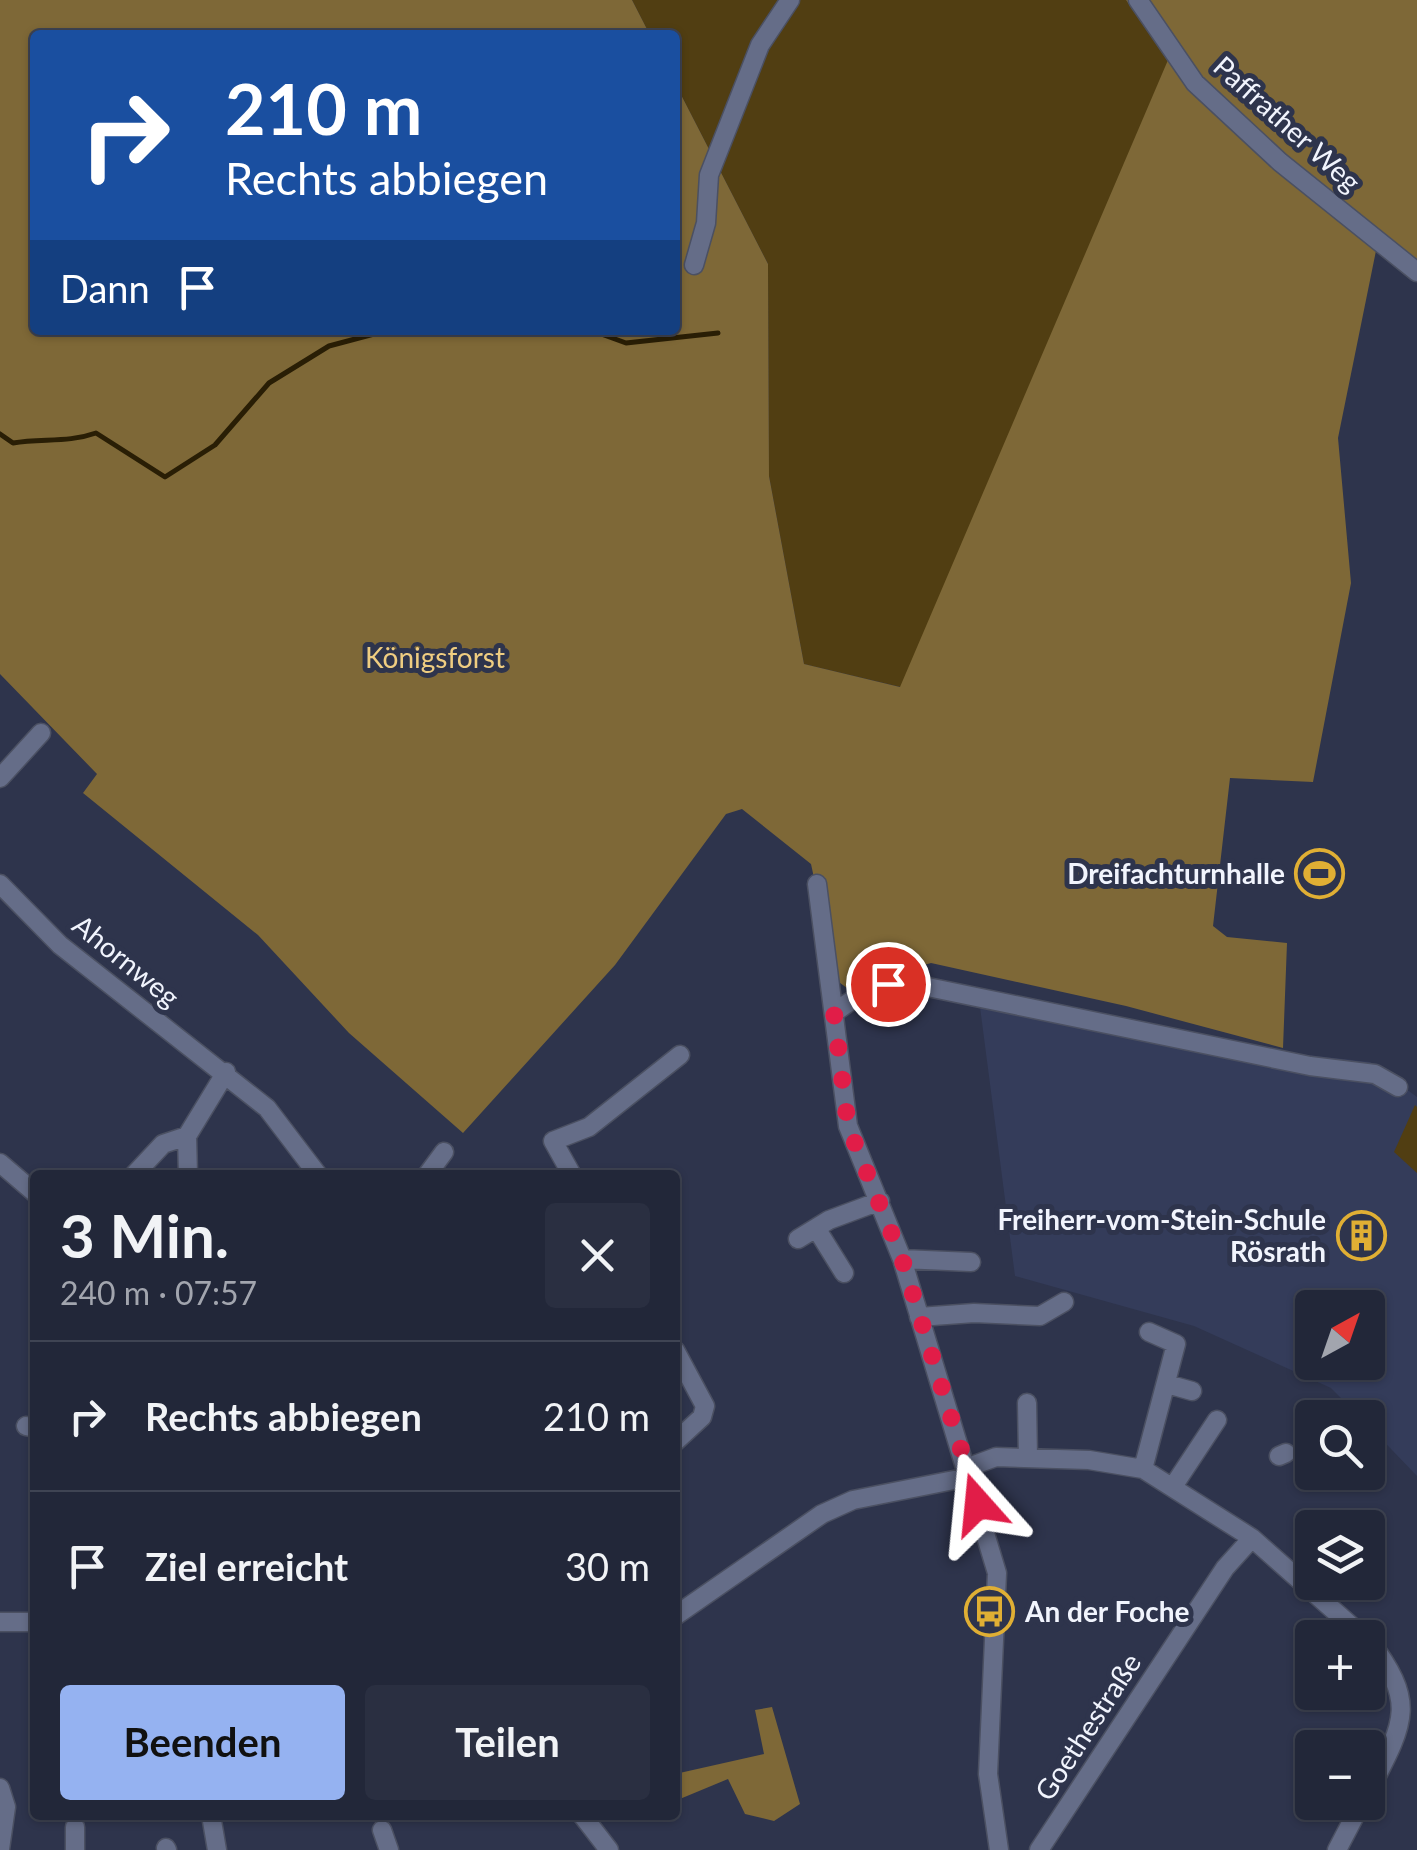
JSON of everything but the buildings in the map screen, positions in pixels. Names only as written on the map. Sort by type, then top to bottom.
[{"type":"street","points":[[694,264],[706,223],[708,175],[760,44],[790,0]]},
{"type":"street","name":"Paffrather Weg","points":[[1138,0],[1195,82],[1280,162],[1417,272]]},
{"type":"street","points":[[0,778],[40,734]]},
{"type":"street","name":"Ahornweg","points":[[0,884],[60,945],[267,1108],[314,1170]]},
{"type":"street","points":[[818,884],[848,1126],[902,1259],[968,1472],[999,1588],[988,1774],[999,1850]]},
{"type":"street","points":[[834,1013],[861,992],[888,984],[918,985],[1150,1034],[1375,1074],[1398,1086]]},
{"type":"street","points":[[569,1170],[553,1141],[588,1127],[680,1055]]},
{"type":"street","points":[[188,1170],[186,1136],[226,1072]]},
{"type":"street","points":[[139,1170],[164,1144],[186,1136]]},
{"type":"street","points":[[431,1170],[444,1152]]},
{"type":"street","points":[[0,1163],[30,1189]]},
{"type":"street","points":[[798,1239],[880,1202]]},
{"type":"street","points":[[816,1228],[844,1273]]},
{"type":"street","points":[[902,1259],[972,1262]]},
{"type":"street","points":[[919,1317],[974,1313],[1040,1316],[1064,1302]]},
{"type":"street","points":[[1143,1469],[1176,1344],[1150,1332]]},
{"type":"street","points":[[680,1359],[706,1406],[702,1416],[680,1437]]},
{"type":"street","points":[[1167,1384],[1192,1390]]},
{"type":"street","points":[[1027,1403],[1028,1458]]},
{"type":"street","points":[[1174,1485],[1217,1420]]},
{"type":"street","points":[[680,1613],[822,1514],[853,1500],[968,1472],[996,1458],[1028,1458],[1143,1469],[1174,1485],[1252,1538],[1346,1620]]},
{"type":"street","name":"Goethestraße","points":[[1039,1850],[1225,1568],[1252,1538]]},
{"type":"street","points":[[0,1622],[30,1622]]},
{"type":"street","points":[[1385,1656],[1404,1675],[1411,1690],[1404,1723],[1385,1759]]},
{"type":"street","points":[[0,1788],[6,1807],[0,1849]]},
{"type":"street","points":[[585,1820],[601,1848]]},
{"type":"street","points":[[1337,1850],[1353,1820]]},
{"type":"street","points":[[212,1821],[217,1850]]},
{"type":"street","points":[[75,1850],[76,1827]]},
{"type":"street","points":[[382,1830],[389,1850]]},
{"type":"shaded area","points":[[632,0],[1126,0],[1169,59],[901,687],[804,664],[769,476],[768,264],[680,93],[680,30],[647,30]]},
{"type":"shaded area","points":[[980,1007],[1150,1040],[1155,1026],[1290,1053],[1370,1062],[1417,1097],[1417,1476],[1385,1443],[1385,1400],[1343,1400],[1331,1388],[1313,1380],[1385,1380],[1385,1290],[1295,1290],[1295,1372],[1194,1326],[1015,1276]]},
{"type":"shaded area","points":[[1417,1107],[1417,1173],[1394,1152]]},
{"type":"green space","name":"Königsforst","points":[[0,0],[632,0],[647,30],[30,30],[30,335],[680,335],[680,93],[768,264],[769,476],[804,664],[900,687],[1168,60],[1126,0],[1417,0],[1417,262],[1380,231],[1338,438],[1351,583],[1313,782],[1230,778],[1213,926],[1227,937],[1287,943],[1283,1048],[1126,1006],[931,963],[847,988],[836,980],[811,864],[742,809],[726,814],[615,965],[463,1133],[349,1033],[258,935],[83,793],[97,774],[0,674]]},
{"type":"green space","points":[[772,1707],[800,1804],[774,1821],[745,1814],[728,1779],[680,1799],[680,1773],[764,1754],[755,1710]]},
{"type":"waterway","points":[[604,335],[626,343],[718,333]]},
{"type":"waterway","points":[[0,434],[13,443],[96,433],[165,477],[215,445],[269,383],[329,346],[370,335]]},
{"type":"place","name":"Dreifachturnhalle","points":[[1320,874]]},
{"type":"place","name":"Freiherr-vom-Stein-Schule Rösrath","points":[[1361,1236]]},
{"type":"place","name":"An der Foche","points":[[990,1612]]},
{"type":"route","points":[[888,984],[861,992],[834,1013],[848,1126],[902,1259],[978,1504]]}]
